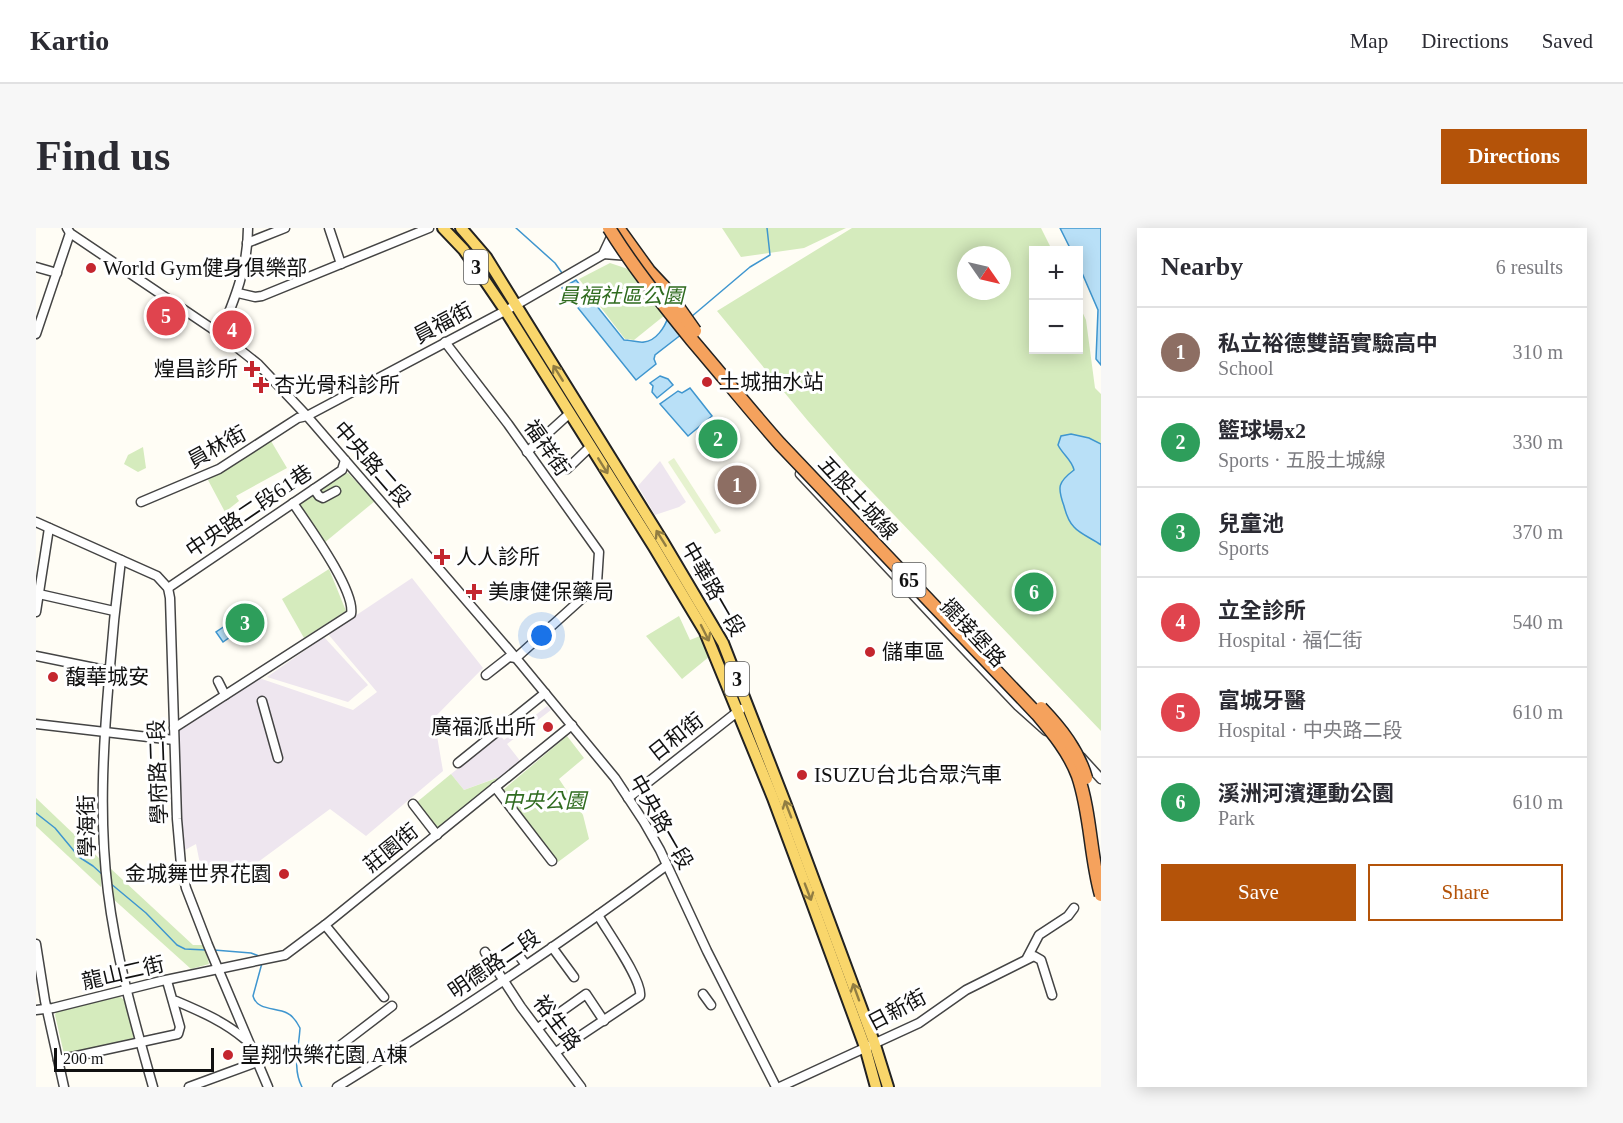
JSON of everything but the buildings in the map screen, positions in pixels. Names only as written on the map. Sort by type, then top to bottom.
[{"type":"highway","name":"五股土城線","points":[[609,228],[622,249],[807,462],[1068,738],[1081,764],[1093,801],[1101,853]]},
{"type":"highway","points":[[622,232],[660,291]]},
{"type":"highway","name":"五股土城線","points":[[660,291],[780,444],[1037,714],[1063,745],[1077,774],[1086,806],[1094,866],[1101,895]]},
{"type":"main road","name":"3","points":[[443,228],[464,250],[505,310]]},
{"type":"main road","name":"3","points":[[461,228],[486,257],[516,304]]},
{"type":"main road","name":"中華路一段","points":[[516,304],[714,625],[723,643],[742,708]]},
{"type":"main road","name":"中華路一段","points":[[505,310],[705,632],[790,815],[870,1045],[888,1087]]},
{"type":"main road","name":"中華路一段","points":[[870,1045],[876,1087]]},
{"type":"street","name":"中央路二段","points":[[60,228],[68,231],[220,334],[258,364],[307,416],[469,604]]},
{"type":"street","points":[[220,334],[238,293],[246,263],[248,228]]},
{"type":"street","points":[[247,243],[285,228]]},
{"type":"street","points":[[328,228],[341,264]]},
{"type":"street","points":[[238,293],[255,297],[262,296],[429,228]]},
{"type":"street","points":[[609,228],[610,237],[603,254],[639,260]]},
{"type":"street","points":[[36,334],[57,273],[68,231]]},
{"type":"street","name":"員福街","points":[[307,416],[516,304],[603,254],[622,232]]},
{"type":"street","name":"擺接堡路","points":[[622,232],[686,327],[748,402],[1101,779]]},
{"type":"street","points":[[36,267],[57,273]]},
{"type":"street","name":"福祥街","points":[[445,342],[599,552],[597,583],[516,658]]},
{"type":"street","name":"擺接堡路","points":[[748,402],[786,457],[873,552],[1018,706],[1091,768]]},
{"type":"street","points":[[527,452],[570,413]]},
{"type":"street","name":"員林街","points":[[141,502],[219,469],[298,418],[307,416]]},
{"type":"street","points":[[567,469],[591,446]]},
{"type":"street","name":"中央路二段61巷","points":[[168,588],[342,470],[345,460]]},
{"type":"street","points":[[314,489],[323,498],[336,491]]},
{"type":"street","points":[[174,728],[351,614],[352,609],[331,560],[293,503]]},
{"type":"street","points":[[36,522],[157,576],[168,588]]},
{"type":"street","points":[[36,612],[49,528]]},
{"type":"street","points":[[873,552],[880,545]]},
{"type":"street","name":"學海街","points":[[121,560],[114,611],[105,733],[103,819],[107,890],[127,990],[153,1087]]},
{"type":"street","name":"學府路二段","points":[[168,588],[181,865],[186,888],[268,1087]]},
{"type":"street","points":[[39,594],[114,611]]},
{"type":"street","name":"中央路一段","points":[[469,604],[615,777],[660,850],[707,951],[778,1087]]},
{"type":"street","points":[[36,656],[110,671]]},
{"type":"street","points":[[486,675],[509,657],[516,658]]},
{"type":"street","points":[[218,681],[225,695]]},
{"type":"street","points":[[458,763],[545,693]]},
{"type":"street","points":[[262,701],[278,758]]},
{"type":"street","name":"日和街","points":[[628,798],[742,708]]},
{"type":"street","points":[[36,724],[174,740]]},
{"type":"street","name":"莊園街","points":[[218,969],[285,955],[572,725]]},
{"type":"street","points":[[495,787],[552,861]]},
{"type":"street","points":[[413,804],[437,835]]},
{"type":"street","name":"明德路二段","points":[[338,1087],[415,1040],[504,980],[667,865]]},
{"type":"street","points":[[1027,958],[1039,935],[1068,916],[1074,908]]},
{"type":"street","points":[[556,1052],[640,996],[639,985],[598,915]]},
{"type":"street","points":[[325,925],[384,998]]},
{"type":"street","points":[[36,944],[64,1087]]},
{"type":"street","points":[[552,946],[574,977]]},
{"type":"street","name":"裕生路","points":[[485,952],[581,1087]]},
{"type":"street","points":[[1027,958],[1034,956],[1041,960],[1052,995]]},
{"type":"street","points":[[520,957],[526,965]]},
{"type":"street","name":"日新街","points":[[778,1087],[919,1023],[966,990],[1027,958]]},
{"type":"street","name":"龍山二街","points":[[36,1010],[218,969]]},
{"type":"street","points":[[58,1060],[178,1034],[180,1030],[167,981]]},
{"type":"street","points":[[538,1028],[586,994],[604,1021]]},
{"type":"street","points":[[703,994],[711,1005]]},
{"type":"street","points":[[177,1001],[234,1029],[249,1042]]},
{"type":"street","points":[[341,1045],[392,1006]]},
{"type":"street","points":[[194,1086],[258,1062]]},
{"type":"shaded area","points":[[660,461],[686,502],[679,507],[655,515],[638,486]]},
{"type":"shaded area","points":[[412,578],[483,668],[434,718],[443,771],[366,836],[330,809],[239,876],[203,879],[196,844],[185,850],[178,729],[259,678],[353,710],[377,692],[328,634]]},
{"type":"shaded area","points":[[324,637],[368,685],[348,702],[267,677]]},
{"type":"shaded area","points":[[547,706],[551,710],[507,744],[521,762],[499,780],[496,778],[464,790],[451,774],[500,735],[504,740]]},
{"type":"green space","points":[[722,228],[846,228],[804,248],[741,257]]},
{"type":"green space","points":[[852,228],[1041,228],[1050,246],[1029,246],[1029,354],[1083,354],[1083,314],[1086,320],[1095,388],[1101,394],[1101,731],[851,470],[717,311]]},
{"type":"green space","name":"員福社區公園","points":[[610,263],[631,270],[665,315],[634,340],[625,339],[579,279]]},
{"type":"green space","points":[[716,425],[733,444],[719,457],[704,435]]},
{"type":"green space","points":[[271,441],[287,468],[236,496],[239,501],[225,512],[208,480]]},
{"type":"green space","points":[[143,447],[146,468],[138,472],[124,464],[128,455]]},
{"type":"green space","points":[[674,458],[721,531],[715,534],[668,462]]},
{"type":"green space","points":[[348,473],[375,501],[324,543],[299,508],[300,503],[342,474]]},
{"type":"green space","points":[[329,569],[346,611],[304,638],[282,599]]},
{"type":"green space","points":[[679,616],[690,640],[700,636],[710,656],[682,679],[646,636]]},
{"type":"green space","name":"中央公園","points":[[567,736],[584,758],[559,779],[583,815],[589,839],[558,862],[503,790]]},
{"type":"green space","points":[[451,774],[464,790],[497,778],[499,780],[438,829],[417,802]]},
{"type":"green space","points":[[36,798],[101,860],[101,887],[36,826]]},
{"type":"green space","points":[[110,868],[193,945],[204,945],[209,964],[191,969],[111,897]]},
{"type":"green space","points":[[119,996],[124,1000],[134,1036],[133,1040],[64,1054],[56,1012]]},
{"type":"water","points":[[1060,228],[1101,228],[1101,365],[1096,359],[1098,310],[1083,275],[1083,246],[1069,246]]},
{"type":"water","points":[[576,280],[624,340],[642,342],[652,339],[662,329],[668,317],[682,334],[655,355],[656,364],[636,380],[562,288]]},
{"type":"water","points":[[660,376],[668,379],[673,385],[657,398],[652,392],[653,386],[650,383]]},
{"type":"water","points":[[690,388],[712,416],[688,436],[660,404],[678,391],[682,393]]},
{"type":"water","points":[[1071,434],[1089,438],[1101,444],[1101,545],[1072,525],[1062,499],[1060,485],[1074,470],[1058,445],[1061,436]]},
{"type":"water","points":[[234,620],[240,630],[223,642],[216,632]]},
{"type":"waterway","points":[[516,228],[555,263],[562,273]]},
{"type":"waterway","points":[[691,317],[750,267],[770,255],[767,228]]},
{"type":"waterway","points":[[36,813],[55,828],[79,857],[103,875]]},
{"type":"waterway","points":[[110,883],[146,913],[177,945],[185,949],[206,950]]},
{"type":"waterway","points":[[214,950],[251,953],[259,956]]},
{"type":"waterway","points":[[262,963],[253,996],[258,1004],[289,1014],[299,1026],[297,1073],[302,1087]]},
{"type":"place","name":"World Gym健身俱樂部","points":[[91,268]]},
{"type":"place","name":"富城牙醫","points":[[166,316]]},
{"type":"place","name":"立全診所","points":[[232,330]]},
{"type":"place","name":"煌昌診所","points":[[252,369]]},
{"type":"place","name":"土城抽水站","points":[[707,382]]},
{"type":"place","name":"杏光骨科診所","points":[[261,385]]},
{"type":"place","name":"籃球場x2","points":[[718,439]]},
{"type":"place","name":"私立裕德雙語實驗高中","points":[[737,485]]},
{"type":"place","name":"人人診所","points":[[442,557]]},
{"type":"place","name":"美康健保藥局","points":[[474,592]]},
{"type":"place","name":"溪洲河濱運動公園","points":[[1034,592]]},
{"type":"place","name":"兒童池","points":[[245,623]]},
{"type":"place","name":"儲車區","points":[[870,652]]},
{"type":"place","name":"馥華城安","points":[[53,677]]},
{"type":"place","name":"廣福派出所","points":[[548,727]]},
{"type":"place","name":"ISUZU台北合眾汽車","points":[[802,775]]},
{"type":"place","name":"金城舞世界花園","points":[[284,874]]},
{"type":"place","name":"皇翔快樂花園 A棟","points":[[228,1055]]}]
